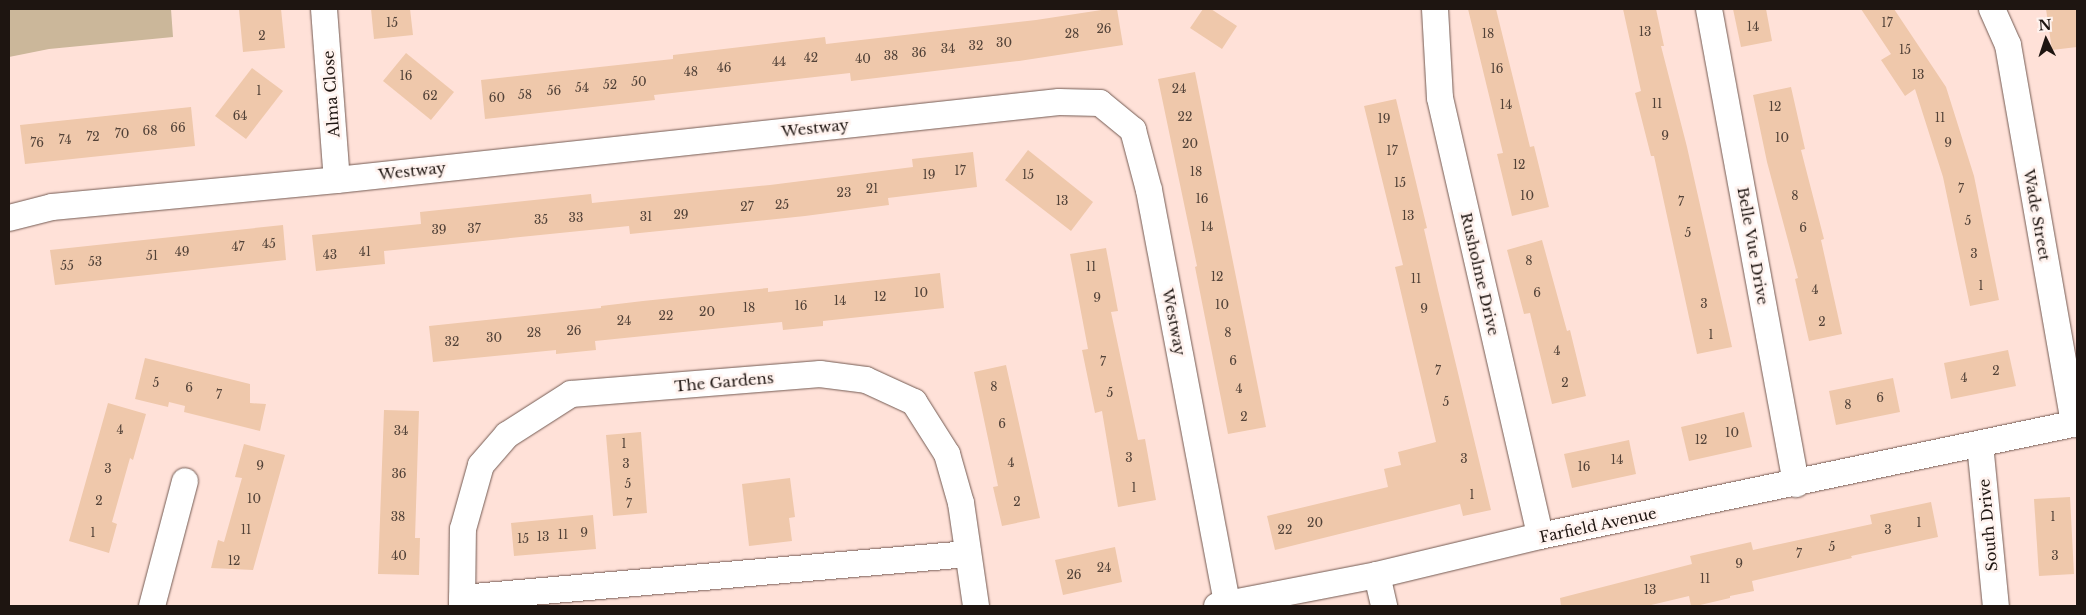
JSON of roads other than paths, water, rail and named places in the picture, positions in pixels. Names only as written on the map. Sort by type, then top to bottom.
[{"type":"street","name":"Alma Close","points":[[324,9],[337,180]]},
{"type":"street","name":"Rusholme Drive","points":[[1435,9],[1440,98],[1540,536]]},
{"type":"street","name":"Belle Vue Drive","points":[[1709,9],[1796,484]]},
{"type":"street","name":"Wade Street","points":[[1992,9],[2008,45],[2076,423]]},
{"type":"street","name":"Westway","points":[[9,218],[52,207],[337,180],[1060,102],[1100,103],[1133,130],[1149,190],[1222,605]]},
{"type":"street","name":"The Gardens","points":[[462,602],[463,529],[481,465],[507,434],[571,394],[820,374],[866,380],[914,402],[947,454],[961,503],[976,606]]},
{"type":"street","name":"Farfield Avenue","points":[[1222,605],[1377,575],[1540,536],[1796,484],[2076,423]]},
{"type":"street","name":"South Drive","points":[[1980,444],[1996,606]]},
{"type":"street","points":[[152,606],[184,481]]},
{"type":"street","points":[[462,602],[968,554]]},
{"type":"street","points":[[1377,575],[1384,606]]}]
